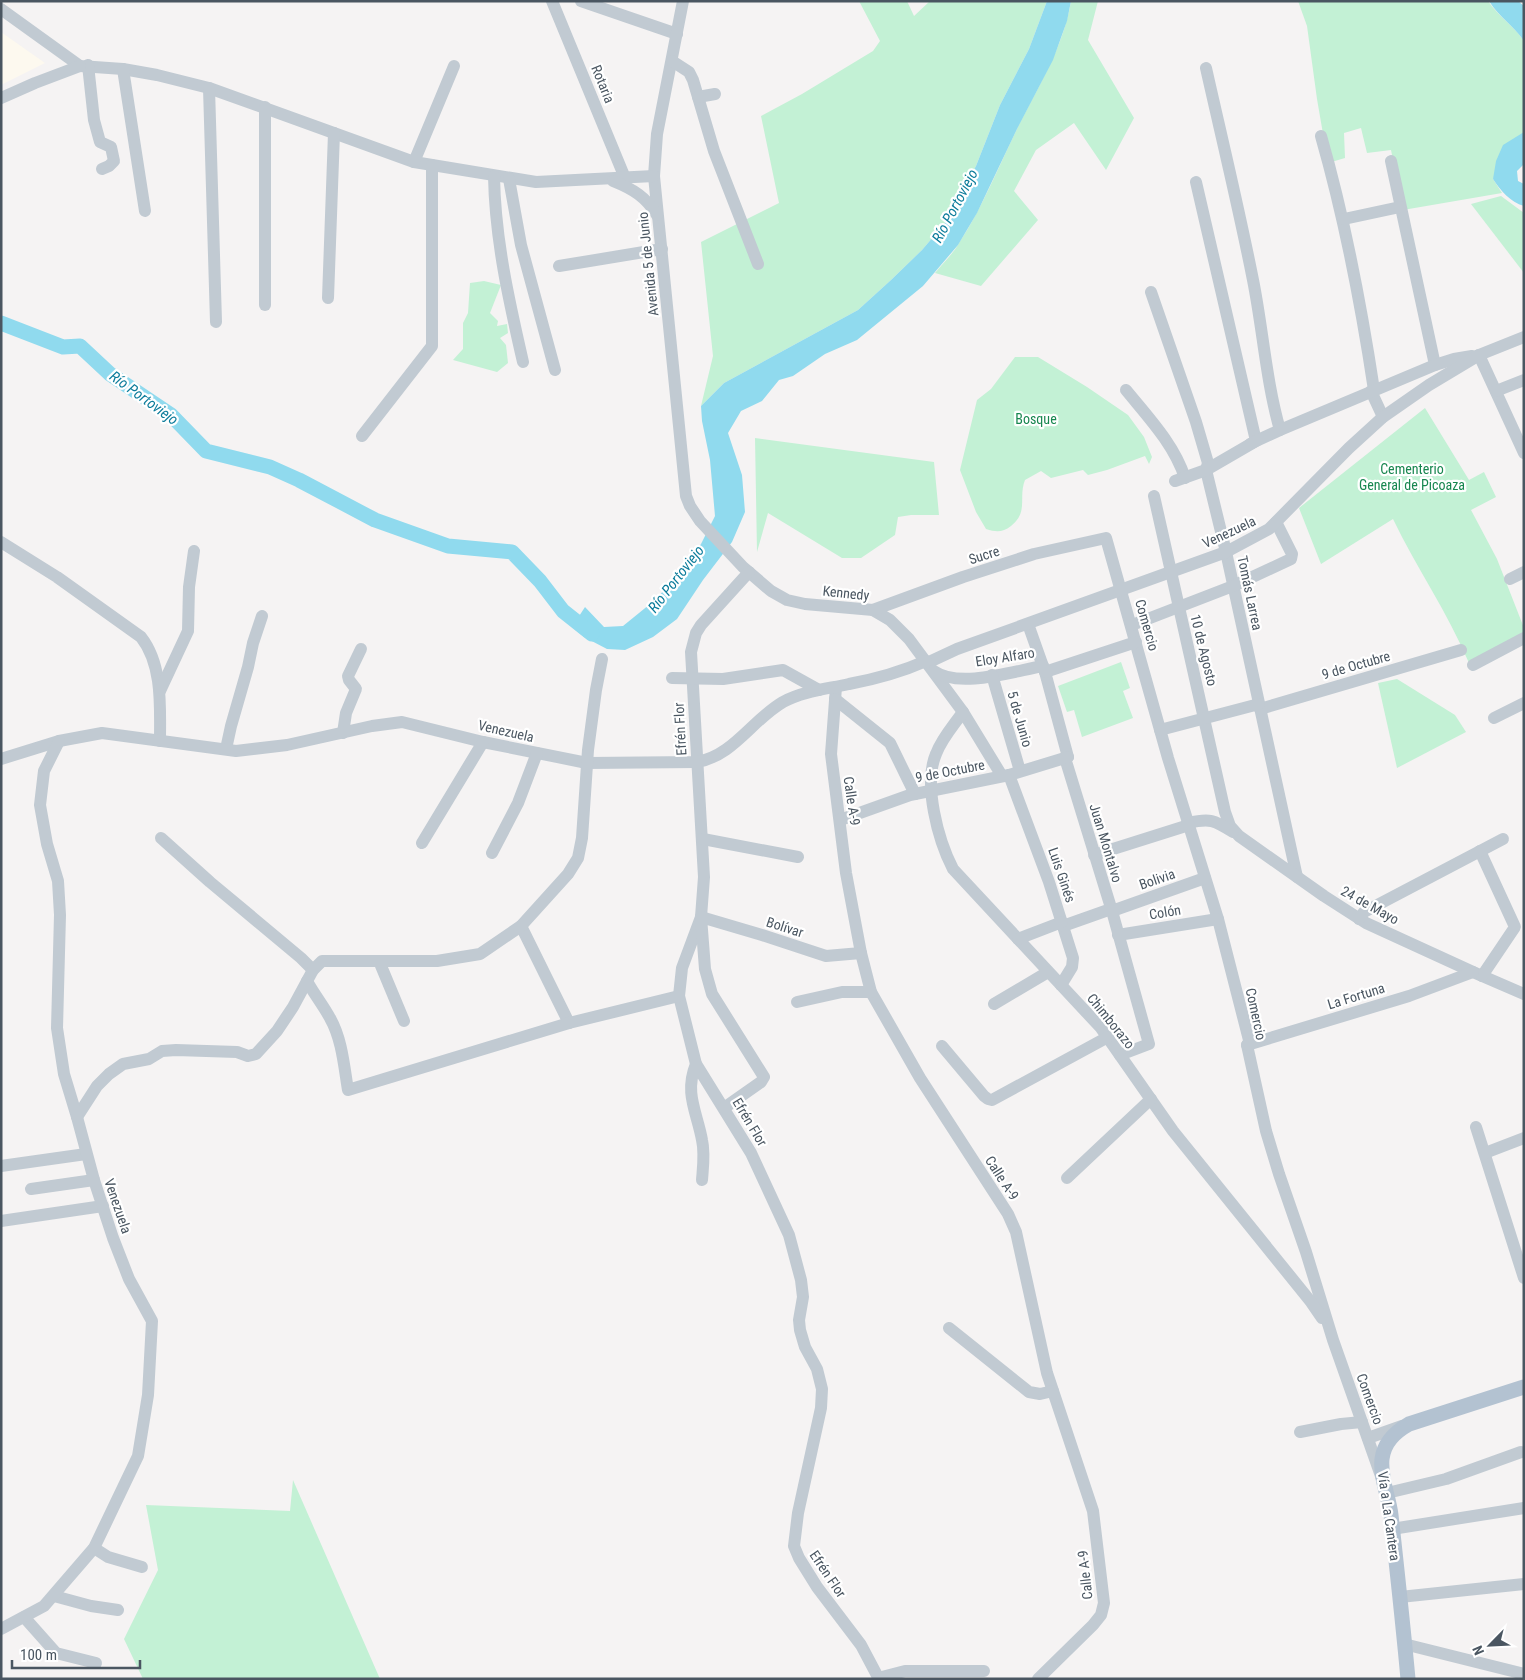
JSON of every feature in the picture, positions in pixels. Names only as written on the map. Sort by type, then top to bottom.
[{"type":"main road","name":"Vía a La Cantera","points":[[1408,1679],[1392,1529],[1382,1467],[1383,1452],[1394,1435],[1409,1424],[1524,1387]]},
{"type":"street","name":"Rotaria","points":[[552,1],[625,178]]},
{"type":"street","points":[[581,1],[677,34]]},
{"type":"street","name":"Avenida 5 de Junio","points":[[683,1],[657,134],[654,176],[686,496],[700,521],[746,570]]},
{"type":"street","points":[[1,9],[84,65],[100,142],[111,147],[114,161],[102,169]]},
{"type":"street","points":[[672,61],[689,72],[714,151],[758,264]]},
{"type":"street","points":[[1,98],[51,76],[84,65],[123,69],[209,88],[414,162],[509,179],[550,183],[654,176]]},
{"type":"street","points":[[414,162],[454,66]]},
{"type":"street","points":[[1206,68],[1240,216],[1274,409],[1280,430]]},
{"type":"street","points":[[123,69],[145,210]]},
{"type":"street","points":[[209,88],[216,322]]},
{"type":"street","points":[[698,97],[715,94]]},
{"type":"street","points":[[264,107],[264,305]]},
{"type":"street","points":[[328,298],[334,133]]},
{"type":"street","points":[[1321,136],[1344,219],[1373,390],[1383,417]]},
{"type":"street","points":[[1391,161],[1435,365]]},
{"type":"street","points":[[362,436],[432,346],[432,165]]},
{"type":"street","points":[[494,176],[503,271],[523,362]]},
{"type":"street","points":[[509,179],[521,245],[555,370]]},
{"type":"street","points":[[608,180],[634,189],[644,198],[657,216]]},
{"type":"street","points":[[1196,182],[1256,441]]},
{"type":"street","points":[[1344,219],[1400,207]]},
{"type":"street","points":[[559,266],[662,249]]},
{"type":"street","name":"Tomás Larrea","points":[[1151,292],[1207,466],[1297,877]]},
{"type":"street","name":"Venezuela","points":[[1,759],[59,741],[102,733],[116,733],[236,751],[287,745],[372,726],[402,722],[483,742],[587,763],[697,762],[714,758],[783,702],[819,690],[838,697],[891,674],[928,665],[957,649],[1226,552],[1262,533],[1276,522],[1349,448],[1383,417],[1429,385],[1479,355],[1524,337]]},
{"type":"street","points":[[1126,390],[1177,456],[1180,479],[1256,441],[1373,390],[1435,365],[1454,359],[1479,355],[1522,446]]},
{"type":"street","points":[[1496,391],[1524,380]]},
{"type":"street","name":"10 de Agosto","points":[[1154,496],[1225,812]]},
{"type":"street","points":[[1132,625],[1233,586],[1291,559],[1292,554],[1276,522]]},
{"type":"street","name":"Comercio","points":[[1106,538],[1160,730],[1218,919],[1250,1044],[1247,1045],[1266,1131],[1333,1340],[1387,1493]]},
{"type":"street","name":"Sucre","points":[[873,610],[963,577],[1034,554],[1106,538]]},
{"type":"street","points":[[1,542],[57,578],[141,638],[150,649],[160,691],[160,741]]},
{"type":"street","points":[[160,691],[188,631],[189,587],[194,551]]},
{"type":"street","name":"Kennedy","points":[[746,570],[771,592],[786,600],[805,604],[873,610],[884,615],[909,639],[928,665]]},
{"type":"street","name":"Efrén Flor","points":[[746,570],[696,633],[691,652],[704,877],[701,917],[682,968],[679,996],[696,1064],[751,1154],[789,1235],[801,1280],[803,1297],[799,1320],[800,1330],[805,1347],[817,1369],[822,1390],[821,1408],[798,1513],[794,1546],[808,1573],[861,1645],[879,1678]]},
{"type":"street","points":[[1510,579],[1524,572]]},
{"type":"street","points":[[226,749],[253,643],[262,616]]},
{"type":"street","name":"Juan Montalvo","points":[[1028,624],[1044,669],[1066,757],[1149,1044],[1120,1055]]},
{"type":"street","points":[[1473,665],[1524,638]]},
{"type":"street","name":"Eloy Alfaro","points":[[928,665],[943,676],[954,679],[992,675],[1044,669],[1136,642]]},
{"type":"street","points":[[343,733],[346,714],[356,689],[348,676],[361,649]]},
{"type":"street","name":"9 de Octubre","points":[[1160,730],[1259,706],[1461,650]]},
{"type":"street","points":[[77,1117],[96,1086],[108,1074],[123,1064],[149,1059],[162,1052],[176,1050],[237,1052],[248,1056],[256,1054],[277,1031],[310,976],[322,962],[437,961],[480,954],[521,926],[568,874],[578,858],[582,838],[587,763],[596,690],[602,659]]},
{"type":"street","name":"Luis Ginés","points":[[928,665],[1010,774],[1050,882],[1074,961],[1061,985]]},
{"type":"street","points":[[672,678],[723,679],[783,670],[819,690]]},
{"type":"street","name":"5 de Junio","points":[[992,675],[1010,774]]},
{"type":"street","points":[[838,697],[890,743],[912,794],[923,799],[933,811]]},
{"type":"street","name":"Calle A-9","points":[[838,697],[834,717],[831,754],[846,873],[860,953],[871,992],[920,1078],[1008,1214],[1016,1232],[1047,1373],[1093,1511],[1104,1604],[1101,1615],[1038,1679]]},
{"type":"street","points":[[1494,718],[1524,703]]},
{"type":"street","name":"Chimborazo","points":[[963,712],[936,754],[931,773],[933,811],[953,869],[1108,1037],[1173,1131],[1318,1312],[1333,1340]]},
{"type":"street","name":"Venezuela","points":[[1,1629],[44,1606],[94,1548],[138,1456],[148,1395],[152,1321],[129,1279],[102,1206],[64,1074],[57,1028],[60,916],[58,881],[47,844],[40,804],[44,771],[59,741]]},
{"type":"street","points":[[422,843],[483,742]]},
{"type":"street","points":[[492,853],[518,803],[537,753]]},
{"type":"street","name":"9 de Octubre","points":[[840,820],[912,794],[1010,774],[1066,757]]},
{"type":"street","points":[[1094,855],[1225,812]]},
{"type":"street","name":"24 de Mayo","points":[[1225,812],[1230,826],[1239,836],[1359,918],[1524,994]]},
{"type":"street","points":[[1188,824],[1202,819],[1211,820],[1239,836]]},
{"type":"street","points":[[161,838],[210,882],[301,958],[310,976],[317,1000],[330,1018],[342,1050],[348,1090],[569,1023],[679,996]]},
{"type":"street","points":[[703,839],[798,857]]},
{"type":"street","points":[[1359,918],[1364,912],[1503,839]]},
{"type":"street","points":[[1477,974],[1515,927],[1480,851]]},
{"type":"street","points":[[1283,867],[1292,854]]},
{"type":"street","name":"Bolivia","points":[[1018,940],[1205,878]]},
{"type":"street","points":[[701,917],[705,970],[712,994],[764,1077],[761,1082],[724,1108]]},
{"type":"street","name":"Bolívar","points":[[701,917],[826,956],[860,953]]},
{"type":"street","name":"Colón","points":[[1118,935],[1218,919]]},
{"type":"street","points":[[521,926],[569,1023]]},
{"type":"street","points":[[379,961],[404,1021]]},
{"type":"street","points":[[994,1004],[1048,972]]},
{"type":"street","name":"La Fortuna","points":[[1250,1044],[1477,974]]},
{"type":"street","points":[[797,1002],[842,992],[871,992]]},
{"type":"street","points":[[942,1046],[984,1096],[988,1100],[992,1100],[1108,1037]]},
{"type":"street","points":[[696,1064],[691,1076],[690,1087],[693,1109],[702,1140],[702,1180]]},
{"type":"street","points":[[1067,1178],[1151,1099]]},
{"type":"street","points":[[1476,1126],[1524,1278]]},
{"type":"street","points":[[1485,1152],[1524,1138]]},
{"type":"street","points":[[1,1166],[86,1154]]},
{"type":"street","points":[[32,1189],[94,1180]]},
{"type":"street","points":[[1,1221],[102,1206]]},
{"type":"street","points":[[1295,1283],[1309,1284],[1314,1278]]},
{"type":"street","points":[[949,1328],[1029,1392],[1040,1394],[1053,1391]]},
{"type":"street","points":[[1300,1432],[1340,1424],[1362,1422]]},
{"type":"street","points":[[1368,1438],[1409,1424]]},
{"type":"street","points":[[1387,1493],[1446,1479],[1521,1452]]},
{"type":"street","points":[[1392,1529],[1524,1508]]},
{"type":"street","points":[[94,1548],[108,1557],[142,1567]]},
{"type":"street","points":[[1400,1597],[1524,1584]]},
{"type":"street","points":[[54,1596],[91,1606],[118,1610]]},
{"type":"street","points":[[24,1616],[56,1653],[96,1663]]},
{"type":"street","points":[[1404,1644],[1524,1674]]},
{"type":"street","points":[[879,1678],[905,1671],[984,1671]]},
{"type":"shaded area","points":[[1,32],[45,63],[1,85]]},
{"type":"green space","points":[[859,1],[907,1],[914,16],[930,1],[1047,1],[1029,49],[1000,105],[976,166],[945,223],[922,250],[858,310],[724,383],[701,406],[713,356],[701,242],[779,203],[761,116],[802,94],[873,51],[880,41]]},
{"type":"green space","points":[[1071,1],[1098,1],[1088,40],[1134,118],[1106,170],[1074,123],[1036,150],[1014,191],[1038,220],[981,286],[935,273],[957,247],[967,230],[1041,84],[1062,36]]},
{"type":"green space","points":[[1298,1],[1488,1],[1524,41],[1524,132],[1493,179],[1502,193],[1403,210],[1391,150],[1367,153],[1361,128],[1344,133],[1345,158],[1328,163],[1307,26]]},
{"type":"green space","points":[[1501,196],[1524,213],[1524,273],[1471,204]]},
{"type":"green space","points":[[484,281],[501,285],[490,313],[498,321],[497,326],[507,324],[508,333],[500,338],[506,345],[508,363],[497,372],[453,360],[463,349],[463,323],[468,313],[470,283]]},
{"type":"green space","name":"Bosque","points":[[1015,357],[1038,357],[1128,415],[1144,437],[1152,457],[1149,464],[1145,456],[1088,475],[1083,470],[1051,478],[1041,471],[1025,480],[1020,515],[1016,521],[1005,530],[996,531],[986,529],[976,512],[960,470],[977,400],[991,389]]},
{"type":"green space","name":"Cementerio General de Picoaza","points":[[1425,408],[1469,480],[1484,472],[1496,497],[1471,510],[1497,559],[1524,628],[1524,632],[1469,663],[1452,626],[1393,519],[1321,564],[1299,508]]},
{"type":"green space","points":[[755,438],[934,462],[939,515],[898,517],[895,535],[861,558],[842,558],[768,513],[757,552]]},
{"type":"green space","points":[[1121,662],[1130,688],[1123,691],[1133,718],[1082,737],[1074,710],[1067,712],[1058,686]]},
{"type":"green space","points":[[1397,679],[1455,715],[1466,732],[1397,768],[1378,683]]},
{"type":"green space","points":[[293,1480],[380,1679],[143,1679],[124,1639],[158,1570],[146,1505],[290,1511]]},
{"type":"water","points":[[1047,1],[1071,1],[1067,21],[1053,60],[1017,129],[977,213],[958,245],[923,286],[857,340],[825,354],[793,376],[779,380],[762,401],[741,411],[728,433],[742,475],[745,512],[732,542],[703,580],[677,619],[653,637],[625,650],[607,649],[584,637],[572,627],[585,607],[604,627],[623,626],[655,600],[676,577],[701,544],[715,516],[710,460],[701,406],[724,383],[858,310],[922,250],[945,223],[976,166],[1000,105],[1029,49]]},
{"type":"water","points":[[1489,1],[1518,1],[1524,6],[1524,41],[1497,12]]},
{"type":"water","points":[[1524,132],[1524,164],[1517,171],[1518,181],[1524,184],[1524,206],[1506,196],[1493,179],[1496,161],[1503,145]]},
{"type":"waterway","name":"Río Portoviejo","points":[[1,323],[63,347],[80,346],[110,374],[171,415],[206,451],[270,467],[375,520],[448,546],[512,552],[540,581],[563,611],[592,634]]}]
